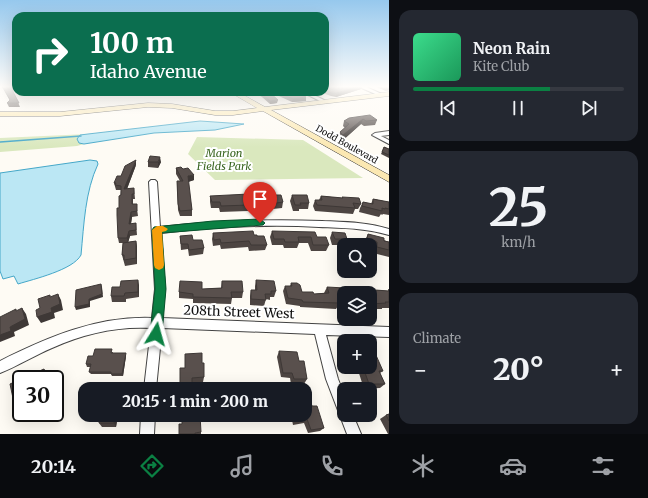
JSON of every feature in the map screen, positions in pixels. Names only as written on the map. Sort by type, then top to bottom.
[{"type":"street","points":[[0,114],[60,114],[131,106]]},
{"type":"street","points":[[174,106],[221,113],[293,106]]},
{"type":"street","name":"Dodd Boulevard","points":[[258,106],[389,179]]},
{"type":"street","points":[[389,133],[375,135],[389,142]]},
{"type":"street","points":[[151,382],[158,322],[160,289],[153,182]]},
{"type":"street","points":[[157,230],[213,225],[278,223],[370,227],[389,232]]},
{"type":"street","name":"208th Street West","points":[[0,367],[54,340],[81,330],[107,324],[158,322],[389,332]]},
{"type":"street","points":[[319,329],[337,392]]},
{"type":"street","points":[[147,434],[148,422]]},
{"type":"street","points":[[349,422],[354,434]]},
{"type":"green space","points":[[88,134],[80,135],[79,142],[84,144],[77,146],[0,152],[0,138]]},
{"type":"green space","name":"Marion Fields Park","points":[[197,137],[303,140],[363,178],[215,180],[188,154]]},
{"type":"water","points":[[200,121],[244,124],[215,130],[154,133],[84,144],[79,143],[77,139],[80,135]]},
{"type":"water","points":[[90,160],[97,161],[98,164],[90,186],[84,220],[81,255],[70,265],[43,277],[18,284],[14,276],[3,279],[0,271],[0,173]]},
{"type":"building","points":[[370,115],[377,120],[366,121],[363,119],[343,135],[340,132],[349,124],[344,121],[349,118]]},
{"type":"building","points":[[384,147],[389,149],[389,155],[382,152]]},
{"type":"building","points":[[150,156],[160,157],[158,162],[148,162]]},
{"type":"building","points":[[136,160],[124,189],[134,188],[134,194],[132,194],[132,204],[137,204],[137,211],[131,212],[129,224],[136,223],[136,230],[129,231],[127,238],[118,238],[117,208],[119,208],[121,186],[115,185],[116,183],[114,183],[117,176],[121,176],[125,166]]},
{"type":"building","points":[[181,167],[183,169],[188,168],[194,175],[188,176],[192,210],[180,211],[178,204],[177,181],[183,181],[176,168]]},
{"type":"building","points":[[249,194],[249,196],[253,196],[256,203],[248,204],[249,205],[221,206],[220,202],[212,202],[210,196]]},
{"type":"building","points":[[265,195],[281,195],[283,202],[264,205],[262,199],[266,198]]},
{"type":"building","points":[[292,195],[307,195],[309,203],[300,203],[301,205],[295,205]]},
{"type":"building","points":[[321,196],[359,198],[361,204],[353,203],[355,208],[317,205],[315,200],[322,200]]},
{"type":"building","points":[[373,199],[389,202],[389,209],[382,208],[382,211],[362,206],[363,202],[373,204]]},
{"type":"building","points":[[253,231],[254,235],[264,236],[267,245],[251,245],[249,241],[221,243],[220,239],[214,240],[213,233]]},
{"type":"building","points":[[272,231],[315,232],[317,237],[326,237],[329,245],[313,245],[311,237],[298,237],[299,242],[285,242],[284,239],[274,239]]},
{"type":"building","points":[[332,232],[345,233],[347,238],[337,238],[335,239]]},
{"type":"building","points":[[368,234],[384,238],[384,241],[389,242],[389,250],[377,247],[377,238],[367,238]]},
{"type":"building","points":[[192,235],[193,240],[202,240],[204,248],[189,250],[188,244],[181,244],[180,236]]},
{"type":"building","points":[[136,241],[136,258],[124,260],[124,255],[122,255],[123,243]]},
{"type":"building","points":[[138,280],[138,292],[125,293],[124,296],[111,296],[112,287],[120,287],[121,281]]},
{"type":"building","points":[[256,280],[274,281],[276,291],[271,291],[271,294],[265,294],[266,300],[251,299],[251,290],[257,290]]},
{"type":"building","points":[[180,281],[202,282],[202,289],[222,288],[222,281],[242,281],[243,292],[231,292],[232,298],[193,297],[193,294],[179,292]]},
{"type":"building","points":[[291,283],[297,283],[300,285],[302,292],[313,292],[314,294],[329,293],[327,287],[337,288],[337,303],[303,302],[302,300],[288,298],[285,286],[292,286]]},
{"type":"building","points":[[101,284],[102,294],[89,299],[89,304],[75,307],[76,290]]},
{"type":"building","points":[[377,290],[389,291],[389,302],[385,302],[386,303],[377,304]]},
{"type":"building","points":[[58,294],[60,304],[51,308],[52,312],[37,317],[36,310],[40,308],[38,299]]},
{"type":"building","points":[[22,308],[25,319],[10,327],[11,331],[0,335],[0,317],[16,309],[16,311]]},
{"type":"building","points":[[95,349],[112,349],[111,353],[126,353],[122,374],[111,374],[111,372],[89,372],[91,364],[86,364],[88,356],[93,356]]},
{"type":"building","points":[[279,351],[297,352],[299,361],[304,361],[307,379],[294,379],[292,373],[283,373]]},
{"type":"building","points":[[202,353],[204,377],[192,378],[192,382],[180,382],[180,368],[185,368],[185,354]]},
{"type":"building","points":[[377,358],[383,371],[379,371],[385,384],[368,382],[365,374],[377,374]]},
{"type":"building","points":[[12,383],[12,394],[10,384]]},
{"type":"building","points":[[312,406],[317,406],[324,428],[311,430],[308,422],[312,422]]},
{"type":"building","points":[[389,414],[389,421],[386,415]]},
{"type":"building","points":[[99,422],[114,422],[114,423]]},
{"type":"building","points":[[182,422],[200,422],[201,432],[195,434],[179,434],[179,424],[182,424]]},
{"type":"waterway","points":[[0,142],[81,136]]},
{"type":"slow traffic","points":[[159,265],[157,230],[163,229]]},
{"type":"route","points":[[156,334],[160,289],[157,230],[189,226],[260,223]]}]
